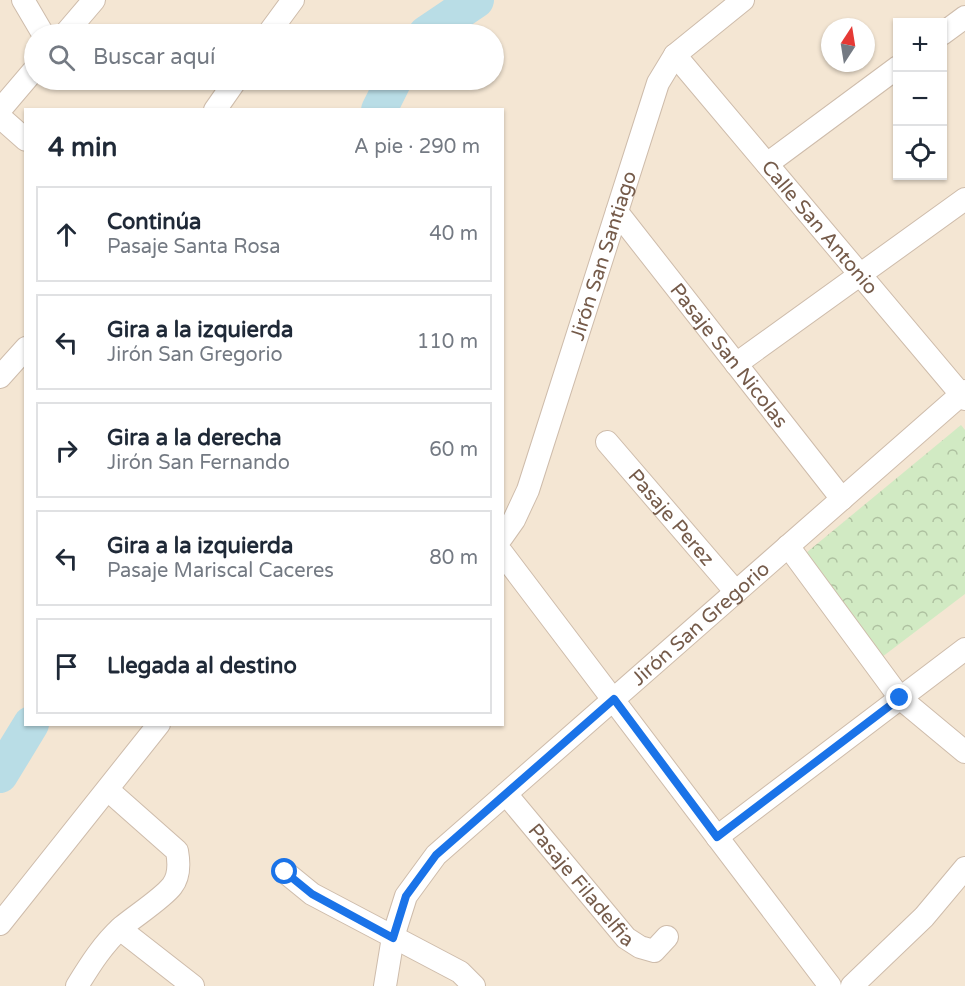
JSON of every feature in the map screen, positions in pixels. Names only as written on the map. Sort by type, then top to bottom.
[{"type":"street","points":[[23,0],[37,24]]},
{"type":"street","points":[[74,24],[94,0]]},
{"type":"street","points":[[275,24],[293,0]]},
{"type":"street","name":"Jirón San Santiago","points":[[504,534],[514,520],[528,490],[658,83],[675,55],[743,0]]},
{"type":"street","points":[[947,30],[965,17]]},
{"type":"street","name":"Calle San Antonio","points":[[675,55],[964,395]]},
{"type":"street","points":[[767,164],[893,70]]},
{"type":"street","points":[[0,110],[24,82]]},
{"type":"street","points":[[216,108],[229,90]]},
{"type":"street","points":[[0,117],[24,138]]},
{"type":"street","points":[[736,364],[965,199]]},
{"type":"street","name":"Pasaje San Nicolas","points":[[617,212],[842,499]]},
{"type":"street","points":[[0,377],[24,350]]},
{"type":"street","name":"Jirón San Gregorio","points":[[385,986],[393,938],[406,896],[436,855],[964,395]]},
{"type":"street","name":"Pasaje Perez","points":[[607,442],[736,592]]},
{"type":"street","points":[[789,546],[900,698],[965,752]]},
{"type":"street","points":[[504,556],[830,986]]},
{"type":"street","points":[[717,837],[965,649]]},
{"type":"street","points":[[0,924],[157,726]]},
{"type":"street","points":[[77,986],[94,958],[120,929],[172,886],[179,863],[177,851],[108,790]]},
{"type":"street","name":"Pasaje Filadelfia","points":[[506,794],[626,938],[639,947],[654,951],[667,937]]},
{"type":"street","points":[[852,986],[924,917],[965,868]]},
{"type":"street","points":[[285,872],[312,894],[460,972],[474,986]]},
{"type":"street","points":[[120,929],[194,986]]},
{"type":"shaded area","points":[[0,0],[965,0],[965,986],[0,986]]},
{"type":"green space","points":[[961,425],[965,430],[965,594],[882,657],[806,553]]},
{"type":"waterway","points":[[441,24],[476,0]]},
{"type":"waterway","points":[[380,108],[389,90]]},
{"type":"waterway","points":[[0,775],[30,726]]},
{"type":"route","points":[[285,872],[312,894],[393,938],[406,896],[436,855],[614,699],[717,837],[900,698]]}]
